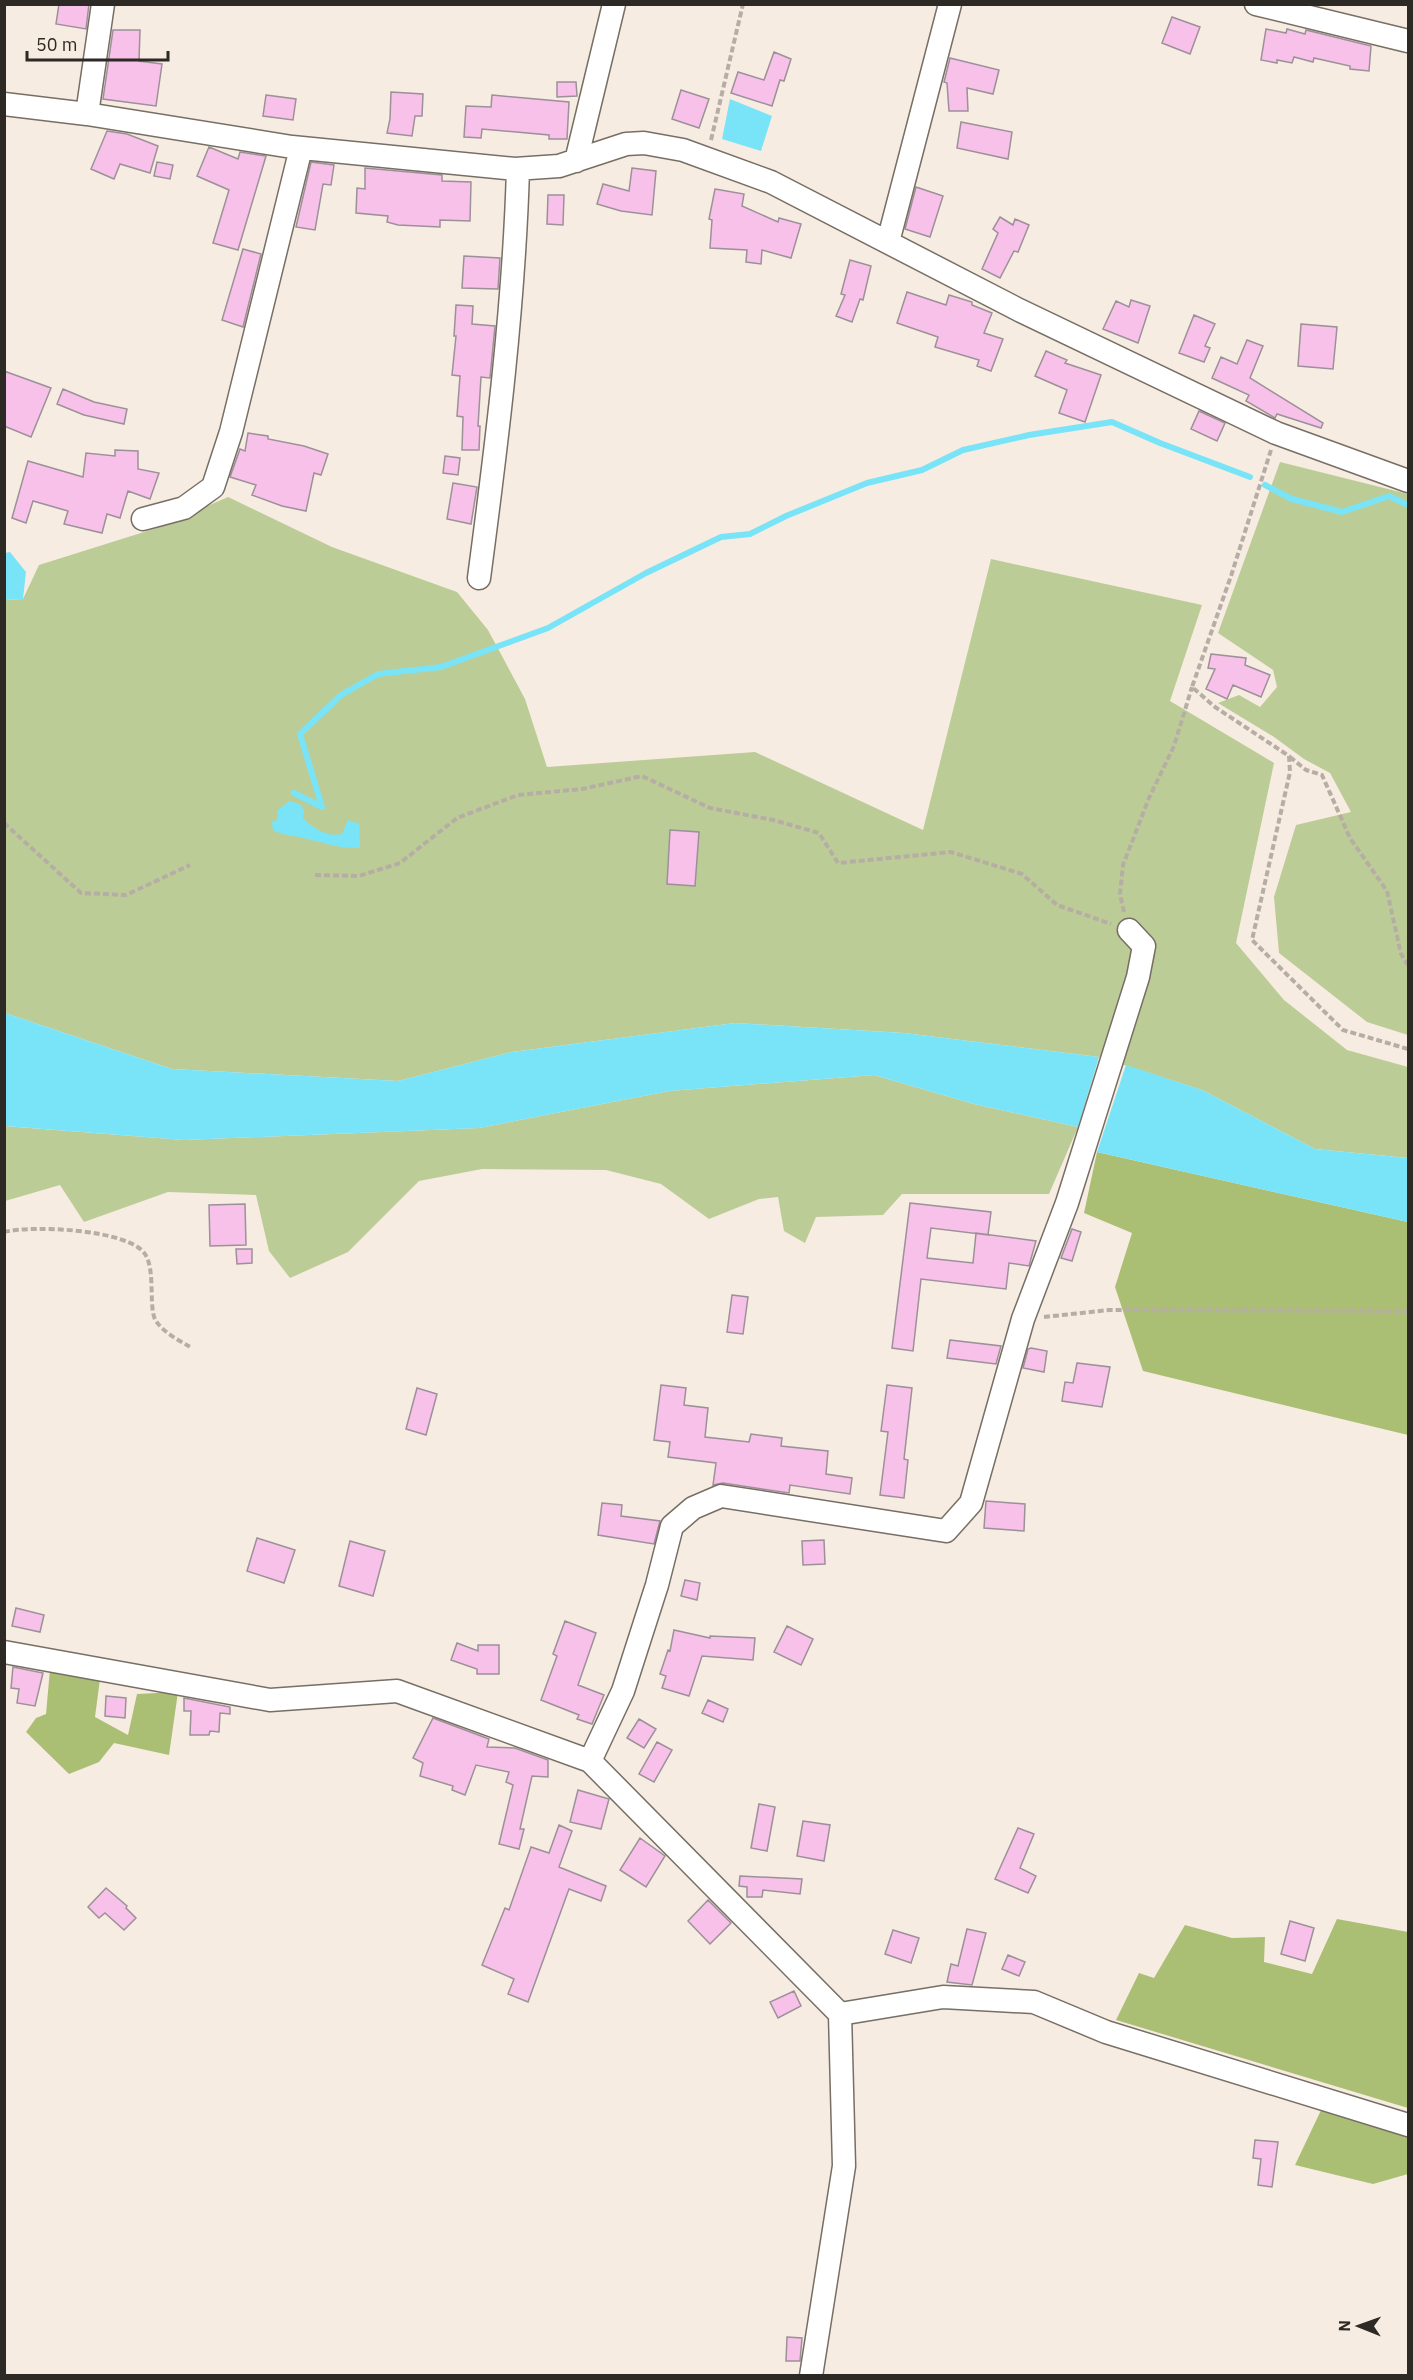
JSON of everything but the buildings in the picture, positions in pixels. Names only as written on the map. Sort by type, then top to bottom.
[{"type":"street","points":[[87,114],[103,4]]},
{"type":"street","points":[[576,160],[614,4]]},
{"type":"street","points":[[888,242],[950,4]]},
{"type":"street","points":[[1256,4],[1408,41]]},
{"type":"street","points":[[4,104],[87,114],[301,148],[518,169],[560,166],[626,144],[644,143],[683,150],[771,182],[1019,310],[1276,433],[1408,480]]},
{"type":"street","points":[[143,519],[184,508],[213,487],[231,432],[301,148]]},
{"type":"street","points":[[479,578],[495,460],[517,216],[518,169]]},
{"type":"street","points":[[590,1761],[623,1691],[657,1585],[672,1526],[693,1508],[721,1496],[946,1531],[971,1503],[1023,1319],[1067,1203],[1138,977],[1144,946],[1129,930]]},
{"type":"street","points":[[4,1652],[270,1700],[397,1691],[590,1761],[840,2014],[844,2166],[811,2376]]},
{"type":"street","points":[[840,2014],[943,1997],[1034,2002],[1106,2032],[1408,2125]]},
{"type":"path","points":[[707,159],[743,4]]},
{"type":"path","points":[[1129,930],[1120,894],[1123,865],[1149,798],[1174,746],[1276,433]]},
{"type":"path","points":[[1192,687],[1215,707],[1289,756],[1306,770],[1322,775],[1350,838],[1387,891],[1401,954],[1408,965]]},
{"type":"path","points":[[1289,756],[1290,772],[1252,940],[1343,1030],[1408,1049]]},
{"type":"path","points":[[315,875],[359,876],[400,863],[457,818],[518,795],[582,789],[642,776],[710,808],[773,820],[819,833],[838,863],[951,852],[1022,874],[1057,905],[1129,930]]},
{"type":"path","points":[[4,823],[81,893],[126,895],[190,865]]},
{"type":"path","points":[[4,1232],[24,1228],[56,1229],[107,1235],[136,1245],[146,1255],[150,1271],[154,1319],[164,1330],[192,1348]]},
{"type":"path","points":[[1023,1319],[1109,1310],[1408,1311]]},
{"type":"green space","points":[[1280,462],[1408,494],[1408,1035],[1367,1022],[1279,953],[1274,897],[1296,825],[1351,812],[1330,773],[1304,759],[1274,737],[1218,703],[1239,695],[1260,707],[1277,687],[1273,670],[1218,633]]},
{"type":"green space","points":[[228,497],[332,547],[457,592],[488,630],[525,699],[547,767],[755,752],[923,830],[991,559],[1202,605],[1170,701],[1274,763],[1236,943],[1284,1000],[1347,1050],[1408,1067],[1408,1158],[1315,1149],[1202,1090],[1099,1057],[904,1033],[735,1023],[512,1052],[398,1081],[172,1069],[5,1013],[5,600],[23,599],[39,565],[160,527]]},
{"type":"green space","points":[[874,1075],[974,1104],[1078,1127],[1049,1194],[902,1194],[883,1215],[816,1217],[805,1243],[784,1231],[778,1197],[759,1199],[709,1219],[661,1184],[606,1170],[482,1169],[419,1181],[348,1252],[290,1278],[269,1251],[256,1195],[168,1192],[84,1222],[60,1185],[5,1201],[4,1126],[184,1140],[479,1128],[669,1091]]},
{"type":"green space","points":[[1097,1152],[1408,1222],[1408,1435],[1143,1371],[1115,1287],[1132,1233],[1084,1213]]},
{"type":"green space","points":[[50,1669],[100,1679],[95,1717],[128,1735],[137,1694],[178,1692],[169,1755],[114,1743],[99,1762],[69,1774],[26,1732],[36,1718],[46,1714]]},
{"type":"green space","points":[[1337,1919],[1408,1932],[1408,2108],[1116,2020],[1139,1973],[1154,1978],[1185,1925],[1232,1938],[1265,1937],[1264,1962],[1312,1974]]},
{"type":"green space","points":[[1323,2106],[1408,2134],[1408,2174],[1373,2184],[1295,2165]]},
{"type":"water","points":[[730,99],[772,116],[761,151],[722,139]]},
{"type":"water","points":[[10,552],[26,572],[23,599],[5,600],[5,553]]},
{"type":"water","points":[[289,801],[300,804],[304,811],[303,818],[316,829],[326,833],[342,834],[348,820],[359,824],[360,848],[346,848],[274,831],[271,823],[278,819],[277,811]]},
{"type":"water","points":[[5,1013],[172,1069],[398,1081],[512,1052],[735,1023],[904,1033],[1099,1057],[1078,1127],[974,1104],[874,1075],[669,1091],[479,1128],[184,1140],[5,1126]]},
{"type":"water","points":[[1126,1065],[1202,1090],[1315,1149],[1408,1158],[1408,1222],[1097,1152]]},
{"type":"waterway","points":[[294,793],[322,807],[300,734],[341,695],[378,674],[441,667],[548,628],[646,573],[721,537],[750,534],[786,516],[867,483],[922,470],[963,450],[1029,435],[1112,422],[1250,477]]},
{"type":"waterway","points":[[1265,485],[1292,499],[1342,512],[1389,496],[1408,505]]}]
